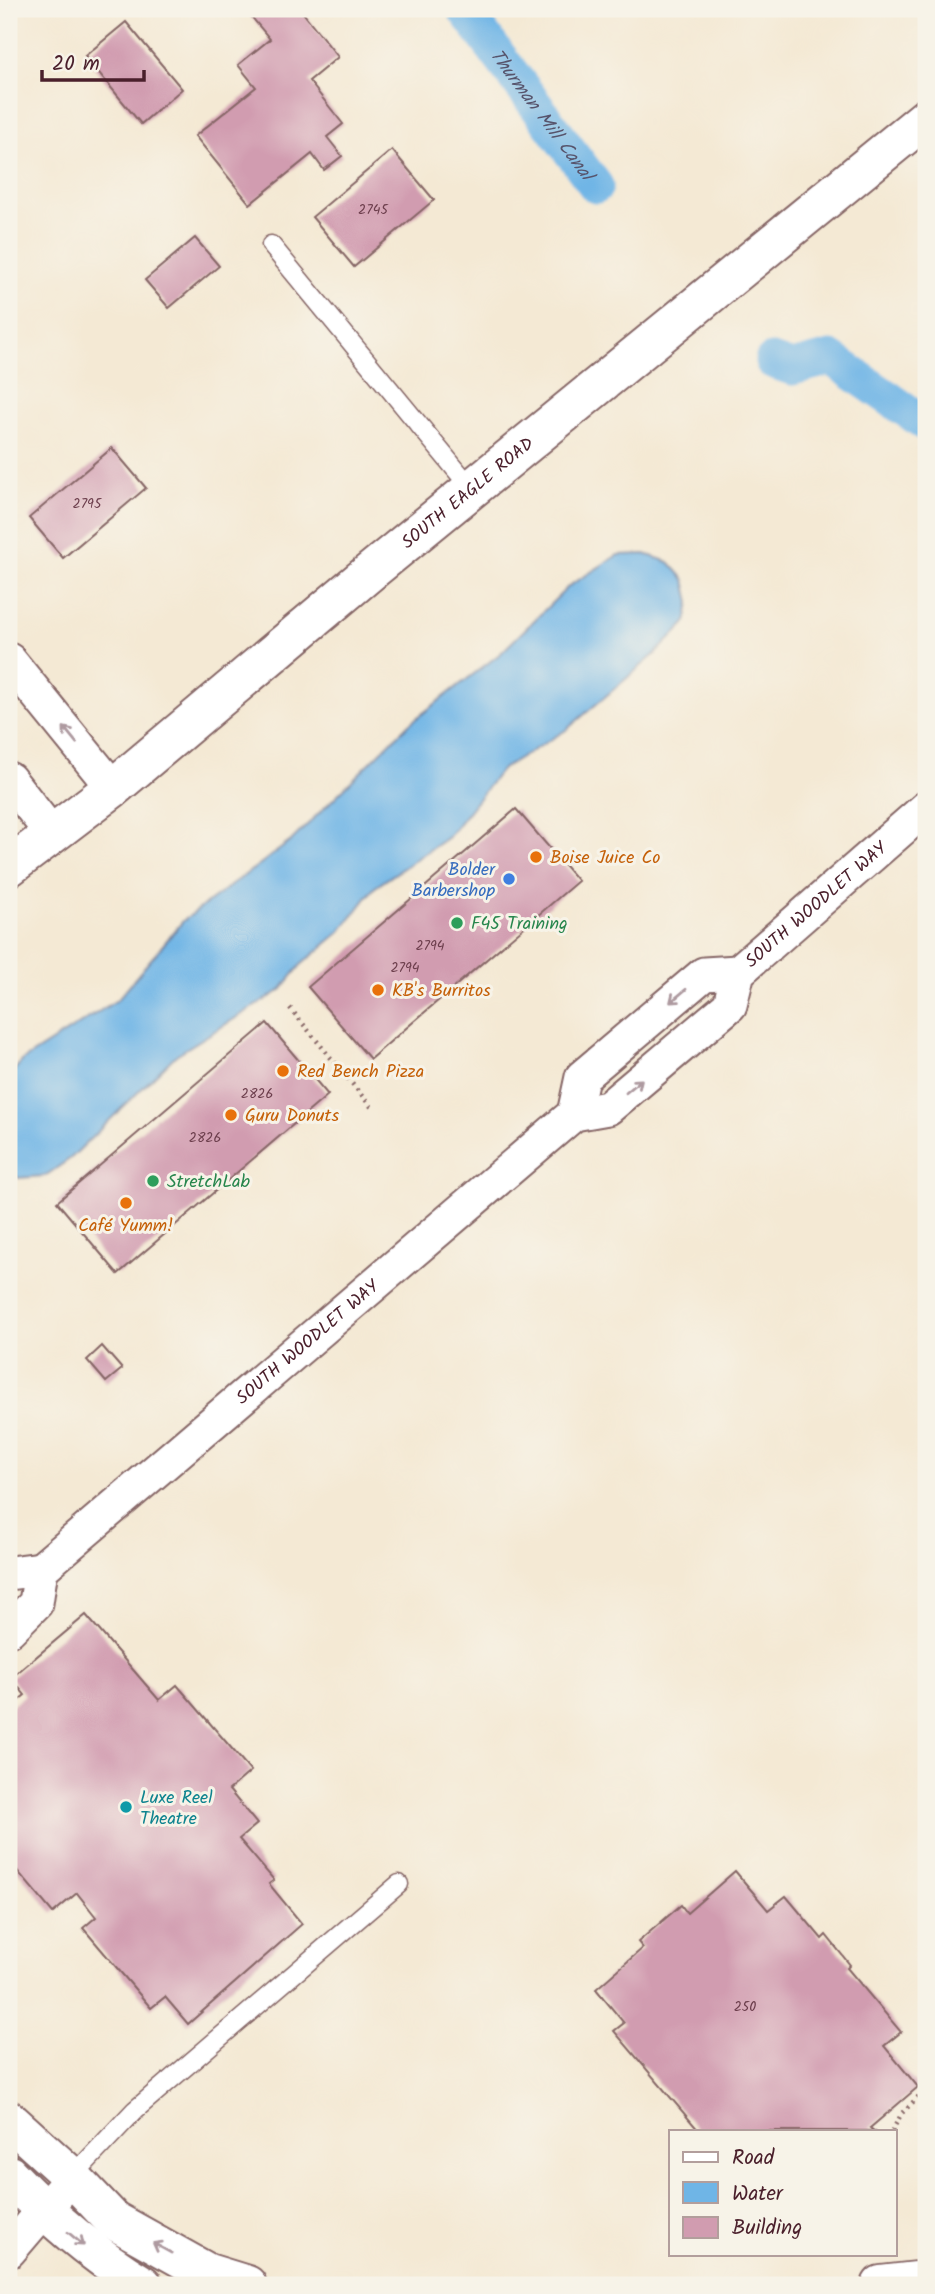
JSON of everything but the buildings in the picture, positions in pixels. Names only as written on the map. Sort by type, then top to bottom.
[{"type":"main road","name":"SOUTH EAGLE ROAD","points":[[9,867],[113,788],[471,488],[926,118]]},
{"type":"main road","points":[[9,2120],[72,2177],[113,2220],[208,2273],[247,2285]]},
{"type":"main road","points":[[9,2175],[43,2211],[101,2260],[143,2285]]},
{"type":"main road","points":[[881,2285],[926,2280]]},
{"type":"street","points":[[9,660],[113,788]]},
{"type":"street","points":[[9,779],[52,834]]},
{"type":"street","name":"SOUTH WOODLET WAY","points":[[9,1630],[36,1603],[25,1571],[574,1114],[582,1077],[704,974],[738,972],[926,808]]},
{"type":"street","points":[[9,2251],[72,2177]]},
{"type":"lane","points":[[271,245],[471,488]]},
{"type":"lane","points":[[72,2177],[135,2110],[399,1884]]},
{"type":"path","points":[[290,1008],[372,1108]]},
{"type":"path","points":[[893,2130],[902,2113],[926,2089]]},
{"type":"water","points":[[645,554],[669,562],[685,580],[690,602],[686,623],[654,655],[566,730],[501,770],[448,837],[374,888],[340,932],[301,965],[281,990],[176,1055],[71,1158],[45,1176],[18,1178],[9,1170],[9,1076],[23,1060],[117,1000],[183,921],[291,841],[409,724],[501,653],[569,586],[618,555]]},
{"type":"waterway","name":"Thurman Mill Canal","points":[[464,9],[596,186]]},
{"type":"waterway","name":"Thurman Mill Canal","points":[[772,361],[792,368],[831,358],[926,424]]},
{"type":"place","name":"Boise Juice Co","points":[[536,857]]},
{"type":"place","name":"Bolder Barbershop","points":[[509,879]]},
{"type":"place","name":"F45 Training","points":[[457,923]]},
{"type":"place","name":"KB's Burritos","points":[[378,990]]},
{"type":"place","name":"Red Bench Pizza","points":[[283,1071]]},
{"type":"place","name":"Guru Donuts","points":[[231,1115]]},
{"type":"place","name":"StretchLab","points":[[153,1181]]},
{"type":"place","name":"Café Yumm!","points":[[126,1203]]},
{"type":"place","name":"Luxe Reel Theatre","points":[[126,1807]]}]
